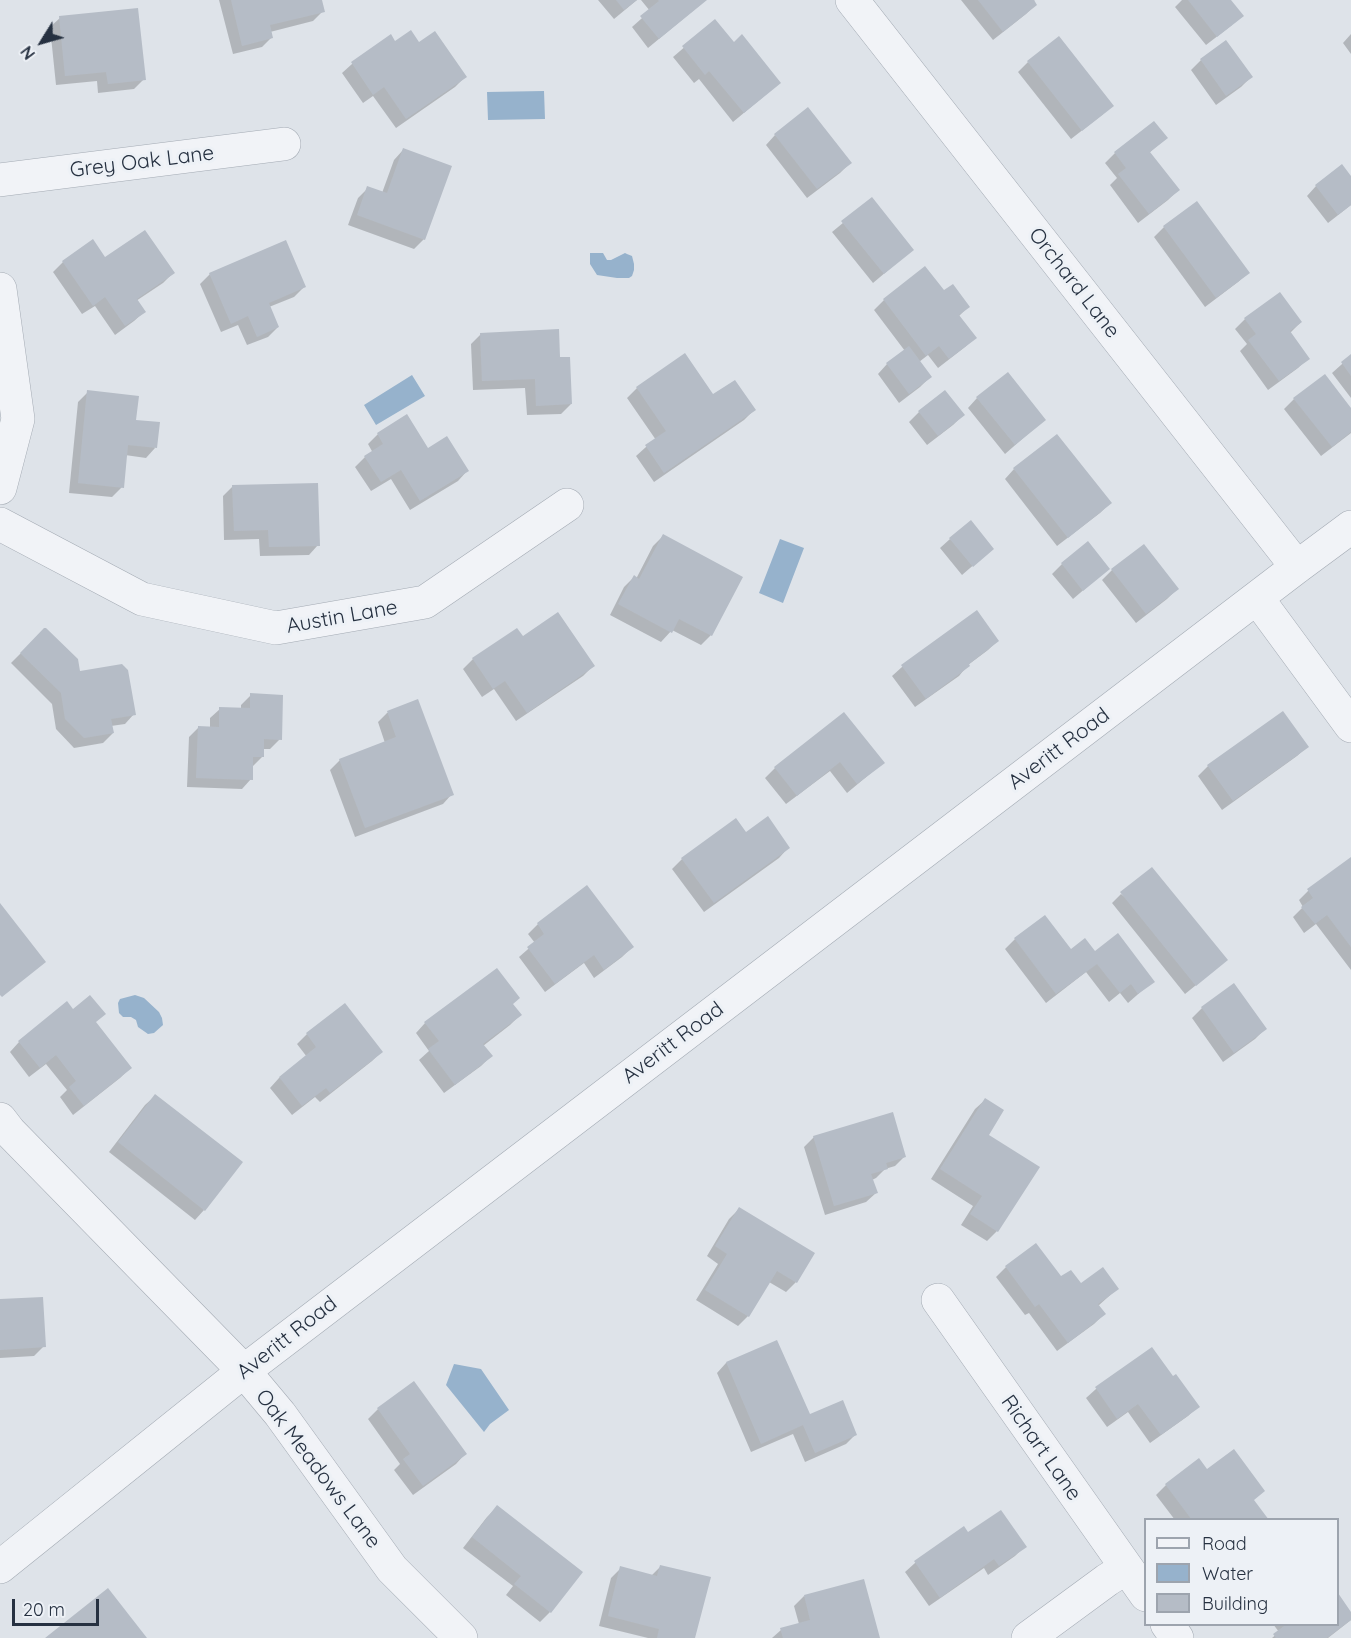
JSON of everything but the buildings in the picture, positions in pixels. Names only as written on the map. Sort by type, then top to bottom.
[{"type":"street","name":"Orchard Lane","points":[[852,0],[1297,567]]},
{"type":"street","name":"Grey Oak Lane","points":[[0,180],[284,144]]},
{"type":"street","points":[[0,289],[18,419],[0,488]]},
{"type":"street","name":"Austin Lane","points":[[0,524],[142,599],[276,628],[425,602],[567,505]]},
{"type":"street","name":"Averitt Road","points":[[0,1567],[244,1371],[1351,527]]},
{"type":"street","points":[[1257,598],[1351,726]]},
{"type":"street","name":"Oak Meadows Lane","points":[[3,1130],[244,1371],[280,1414],[392,1569],[461,1638]]},
{"type":"street","name":"Richart Lane","points":[[938,1300],[1144,1592]]},
{"type":"street","points":[[1028,1638],[1126,1568]]},
{"type":"water","points":[[544,91],[545,119],[488,120],[487,92]]},
{"type":"water","points":[[590,253],[603,253],[607,260],[625,253],[632,256],[634,270],[632,276],[617,278],[597,275],[590,264]]},
{"type":"water","points":[[412,375],[425,396],[376,425],[364,405]]},
{"type":"water","points":[[780,539],[804,548],[783,603],[759,593]]},
{"type":"water","points":[[135,995],[144,998],[162,1018],[163,1025],[154,1033],[148,1034],[138,1027],[136,1020],[123,1017],[119,1013],[120,999]]},
{"type":"water","points":[[454,1364],[481,1369],[509,1410],[490,1424],[484,1432],[446,1385]]}]
